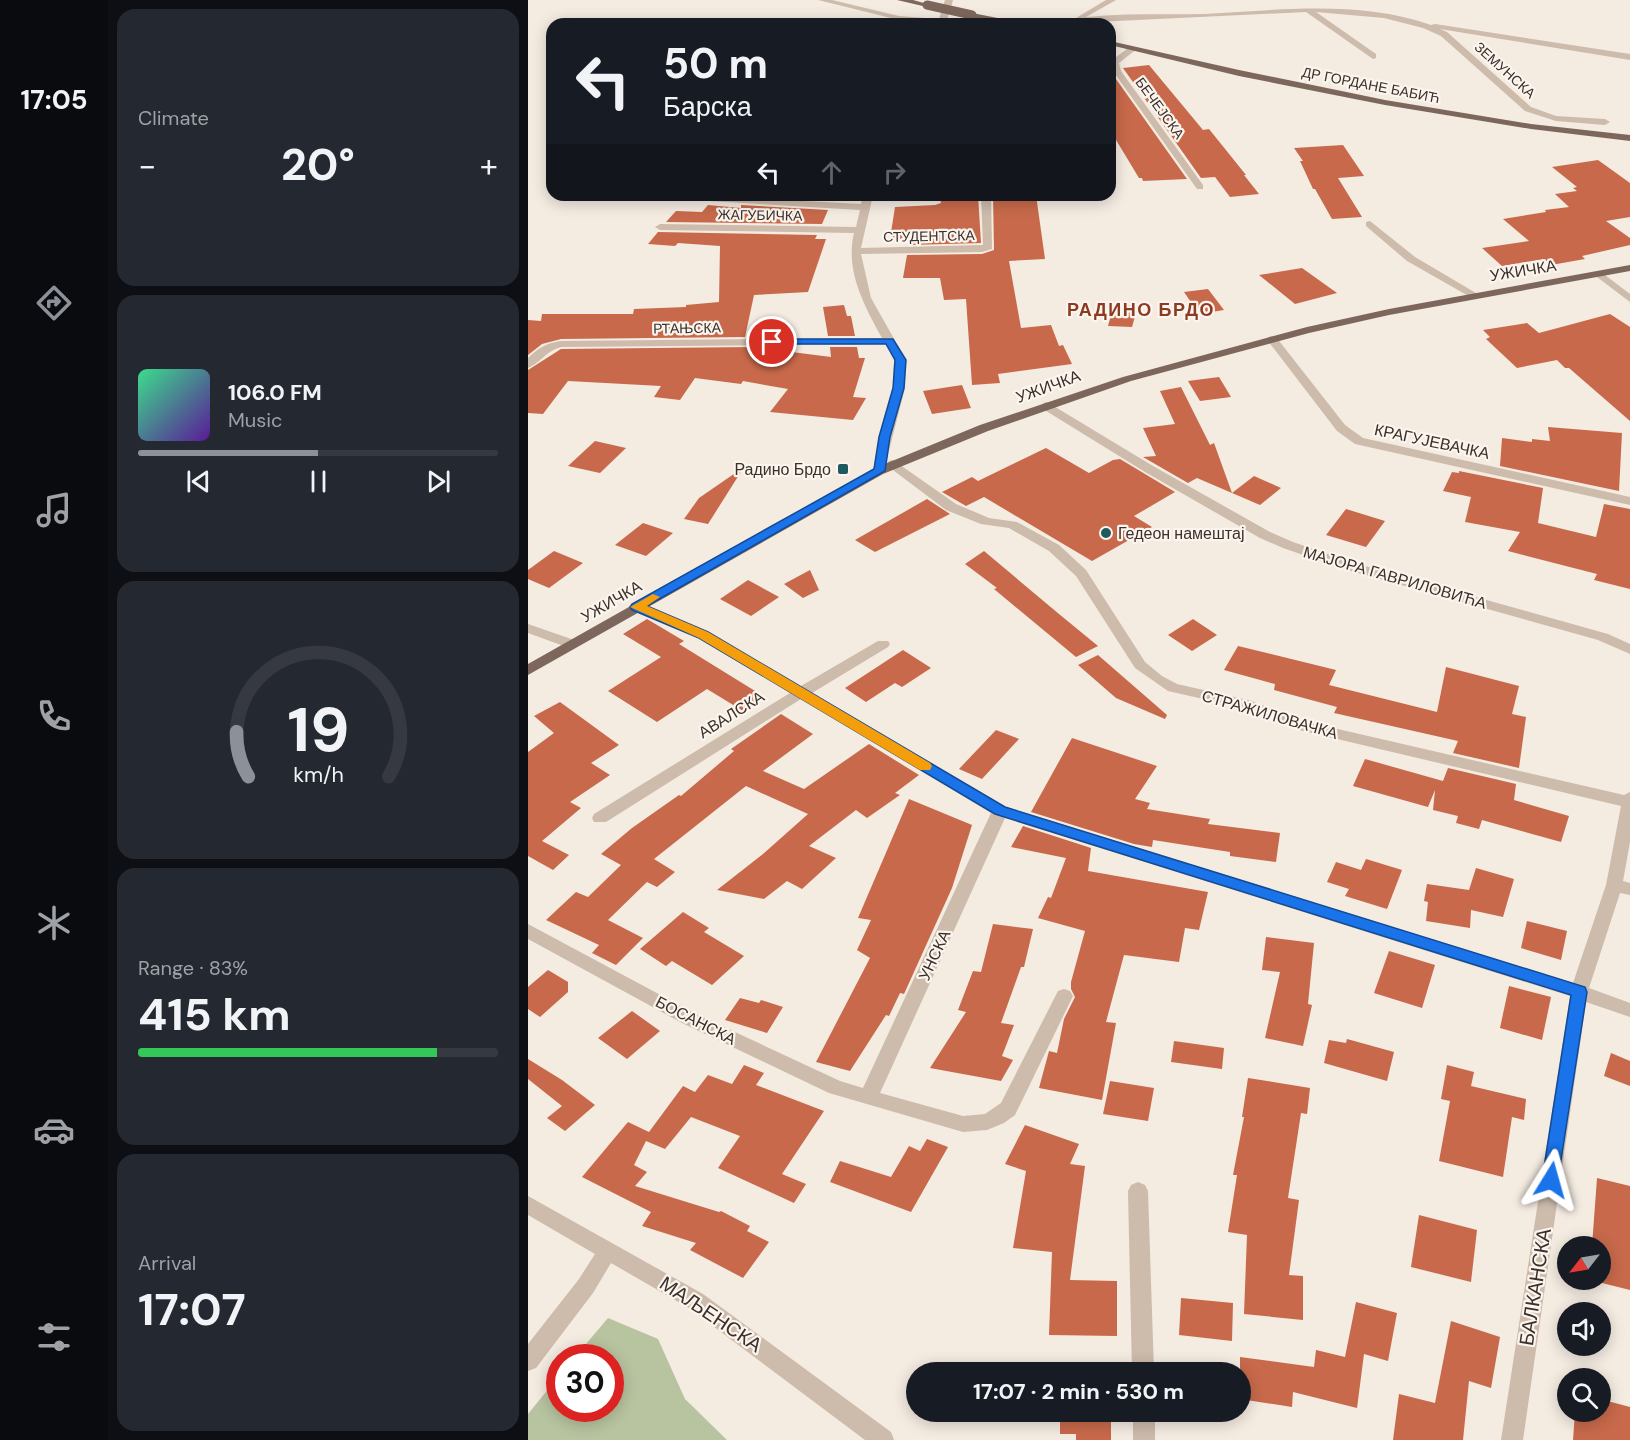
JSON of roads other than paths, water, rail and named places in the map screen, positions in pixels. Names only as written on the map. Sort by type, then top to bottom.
[{"type":"main road","points":[[901,0],[987,18]]},
{"type":"main road","name":"ДР ГОРДАНЕ БАБИЋ","points":[[1116,44],[1246,75],[1434,111],[1527,126],[1630,138]]},
{"type":"main road","name":"УЖИЧКА","points":[[528,670],[879,471],[1047,406],[1126,379],[1359,318],[1630,268]]},
{"type":"street","points":[[822,0],[899,18]]},
{"type":"street","points":[[944,18],[950,0]]},
{"type":"street","points":[[1080,18],[1112,0]]},
{"type":"street","name":"ЗЕМУНСКА","points":[[1095,18],[1205,16],[1273,10],[1308,10],[1400,19],[1429,26],[1449,27],[1630,57]]},
{"type":"street","points":[[1308,10],[1373,56]]},
{"type":"street","name":"ЗЕМУНСКА","points":[[1429,26],[1444,34],[1528,109],[1537,114],[1552,118],[1605,122]]},
{"type":"street","name":"БЕЧЕЈСКА","points":[[1116,61],[1134,48]]},
{"type":"street","name":"БЕЧЕЈСКА","points":[[1116,66],[1200,188]]},
{"type":"street","points":[[762,201],[865,207]]},
{"type":"street","points":[[866,201],[855,251],[866,298],[900,360],[899,388],[885,437],[879,471]]},
{"type":"street","name":"СТУДЕНТСКА","points":[[855,251],[982,249],[988,247],[986,201]]},
{"type":"street","points":[[1370,224],[1412,259],[1441,278],[1476,296]]},
{"type":"street","name":"ЖАГУБИЧКА","points":[[660,227],[860,230]]},
{"type":"street","points":[[1601,275],[1630,299]]},
{"type":"street","name":"КРАГУЈЕВАЧКА","points":[[1272,339],[1341,428],[1359,441],[1630,501]]},
{"type":"street","name":"РТАЊСКА","points":[[528,365],[540,350],[550,345],[561,344],[889,341]]},
{"type":"street","name":"МАЈОРА ГАВРИЛОВИЋА","points":[[1047,406],[1149,469],[1288,545],[1349,566],[1604,636],[1630,649]]},
{"type":"street","name":"СТРАЖИЛОВАЧКА","points":[[893,464],[951,507],[986,521],[1012,525],[1054,548],[1082,573],[1140,665],[1173,688],[1247,704],[1299,725],[1629,800],[1622,887]]},
{"type":"street","points":[[637,607],[704,635],[1000,811],[1579,992],[1630,1010]]},
{"type":"street","points":[[528,628],[572,644]]},
{"type":"street","name":"АВАЛСКА","points":[[600,818],[883,644]]},
{"type":"street","name":"УНСКА","points":[[868,1098],[1000,811]]},
{"type":"street","name":"БАЛКАНСКА","points":[[1512,1440],[1579,992],[1622,887]]},
{"type":"street","name":"БОСАНСКА","points":[[528,932],[688,1018],[836,1088],[963,1124],[994,1121],[1008,1109],[1064,996]]},
{"type":"street","points":[[1138,1191],[1143,1362]]},
{"type":"street","name":"МАЉЕНСКА","points":[[528,1205],[696,1301],[883,1440]]},
{"type":"street","points":[[528,1360],[586,1286],[608,1250]]},
{"type":"street","points":[[1144,1422],[1144,1440]]},
{"type":"place","name":"Радино Брдо","points":[[843,469]]},
{"type":"place","name":"Гедеон намештај","points":[[1106,533]]},
{"type":"district","name":"РАДИНО БРДО","points":[[1141,310]]}]
